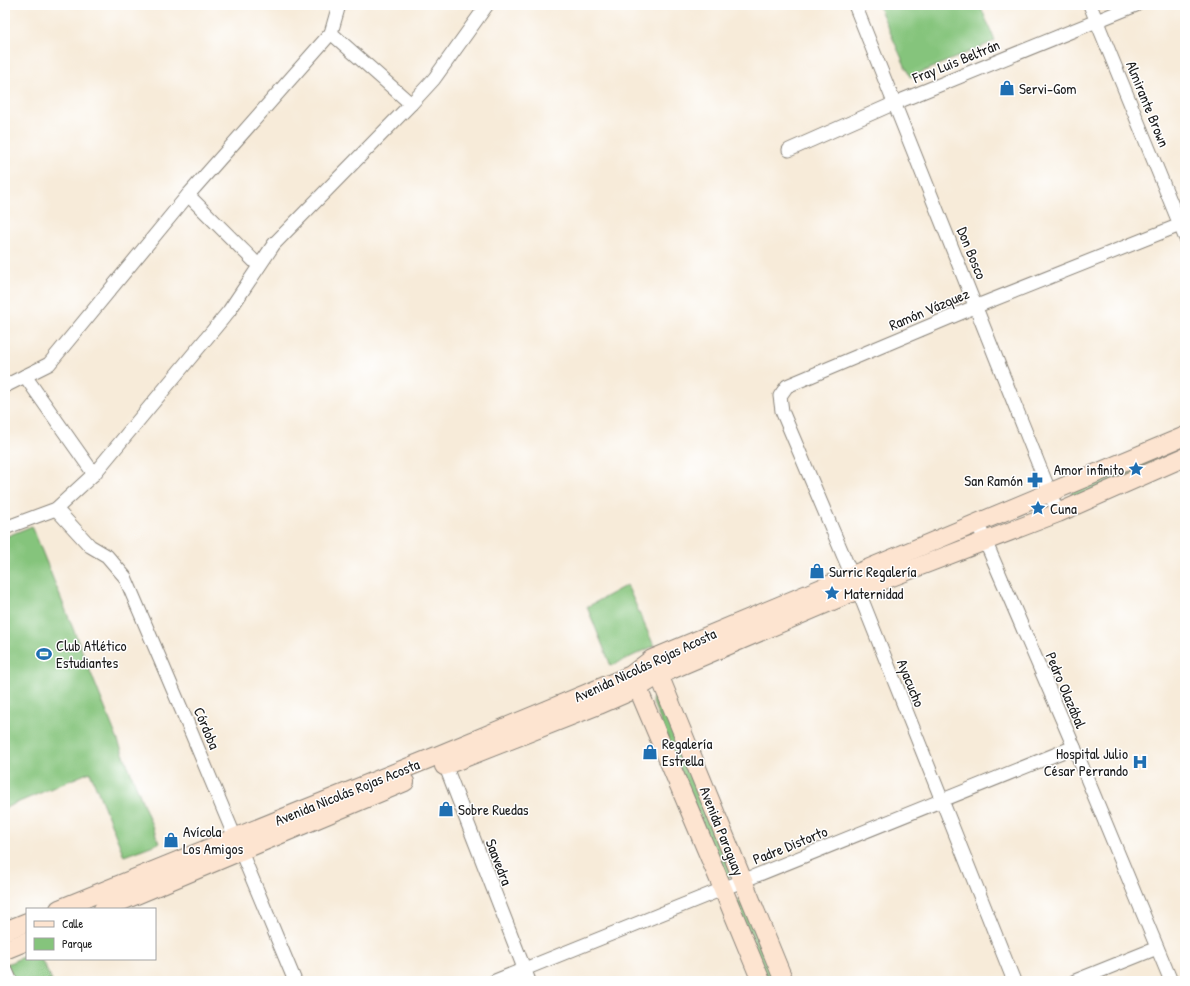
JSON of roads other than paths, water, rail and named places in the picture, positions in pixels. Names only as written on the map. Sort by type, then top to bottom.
[{"type":"main road","name":"Avenida Nicolás Rojas Acosta","points":[[62,908],[237,844],[635,682],[656,667],[854,583],[977,522],[1185,436]]},
{"type":"main road","name":"Avenida Nicolás Rojas Acosta","points":[[854,583],[986,541],[1058,513],[1185,457]]},
{"type":"main road","name":"Avenida Paraguay","points":[[656,667],[784,981]]},
{"type":"main road","name":"Avenida Paraguay","points":[[635,682],[761,981]]},
{"type":"main road","name":"Avenida Nicolás Rojas Acosta","points":[[105,908],[237,844]]},
{"type":"main road","points":[[5,931],[26,922]]},
{"type":"main road","points":[[5,950],[26,941]]},
{"type":"street","points":[[5,386],[49,364],[188,195],[331,33],[339,5]]},
{"type":"street","points":[[5,528],[56,509],[94,474],[229,311],[274,244],[434,79],[487,5]]},
{"type":"street","name":"Don Bosco","points":[[855,5],[1058,513]]},
{"type":"street","name":"Almirante Brown","points":[[1090,5],[1182,224],[1185,237]]},
{"type":"street","name":"Fray Luis Beltrán","points":[[789,150],[895,103],[1136,5]]},
{"type":"street","points":[[331,33],[411,104]]},
{"type":"street","points":[[188,195],[259,266]]},
{"type":"street","name":"Ramón Vázquez","points":[[780,396],[787,386],[976,306],[1182,224]]},
{"type":"street","points":[[25,376],[94,474]]},
{"type":"street","name":"Ayacucho","points":[[780,396],[782,411],[854,583],[1014,981]]},
{"type":"street","name":"Córdoba","points":[[56,509],[90,546],[107,556],[124,577],[186,720],[295,981]]},
{"type":"street","name":"Pedro Olazábal","points":[[977,522],[1074,747],[1171,981]]},
{"type":"street","name":"Padre Distorto","points":[[495,981],[527,975],[742,881],[1074,747]]},
{"type":"street","name":"Saavedra","points":[[442,760],[527,975]]},
{"type":"street","points":[[1074,981],[1157,948]]},
{"type":"street","points":[[5,972],[9,981]]},
{"type":"place","name":"Servi-Gom","points":[[1007,88]]},
{"type":"place","name":"Amor infinito","points":[[1136,469]]},
{"type":"place","name":"San Ramón","points":[[1035,480]]},
{"type":"place","name":"Cuna","points":[[1038,508]]},
{"type":"place","name":"Surric Regalería","points":[[817,571]]},
{"type":"place","name":"Maternidad","points":[[832,593]]},
{"type":"place","name":"Club Atlético Estudiantes","points":[[44,654]]},
{"type":"place","name":"Regalería Estrella","points":[[650,752]]},
{"type":"place","name":"Hospital Julio César Perrando","points":[[1140,762]]},
{"type":"place","name":"Sobre Ruedas","points":[[446,809]]},
{"type":"place","name":"Avícola Los Amigos","points":[[171,840]]}]
